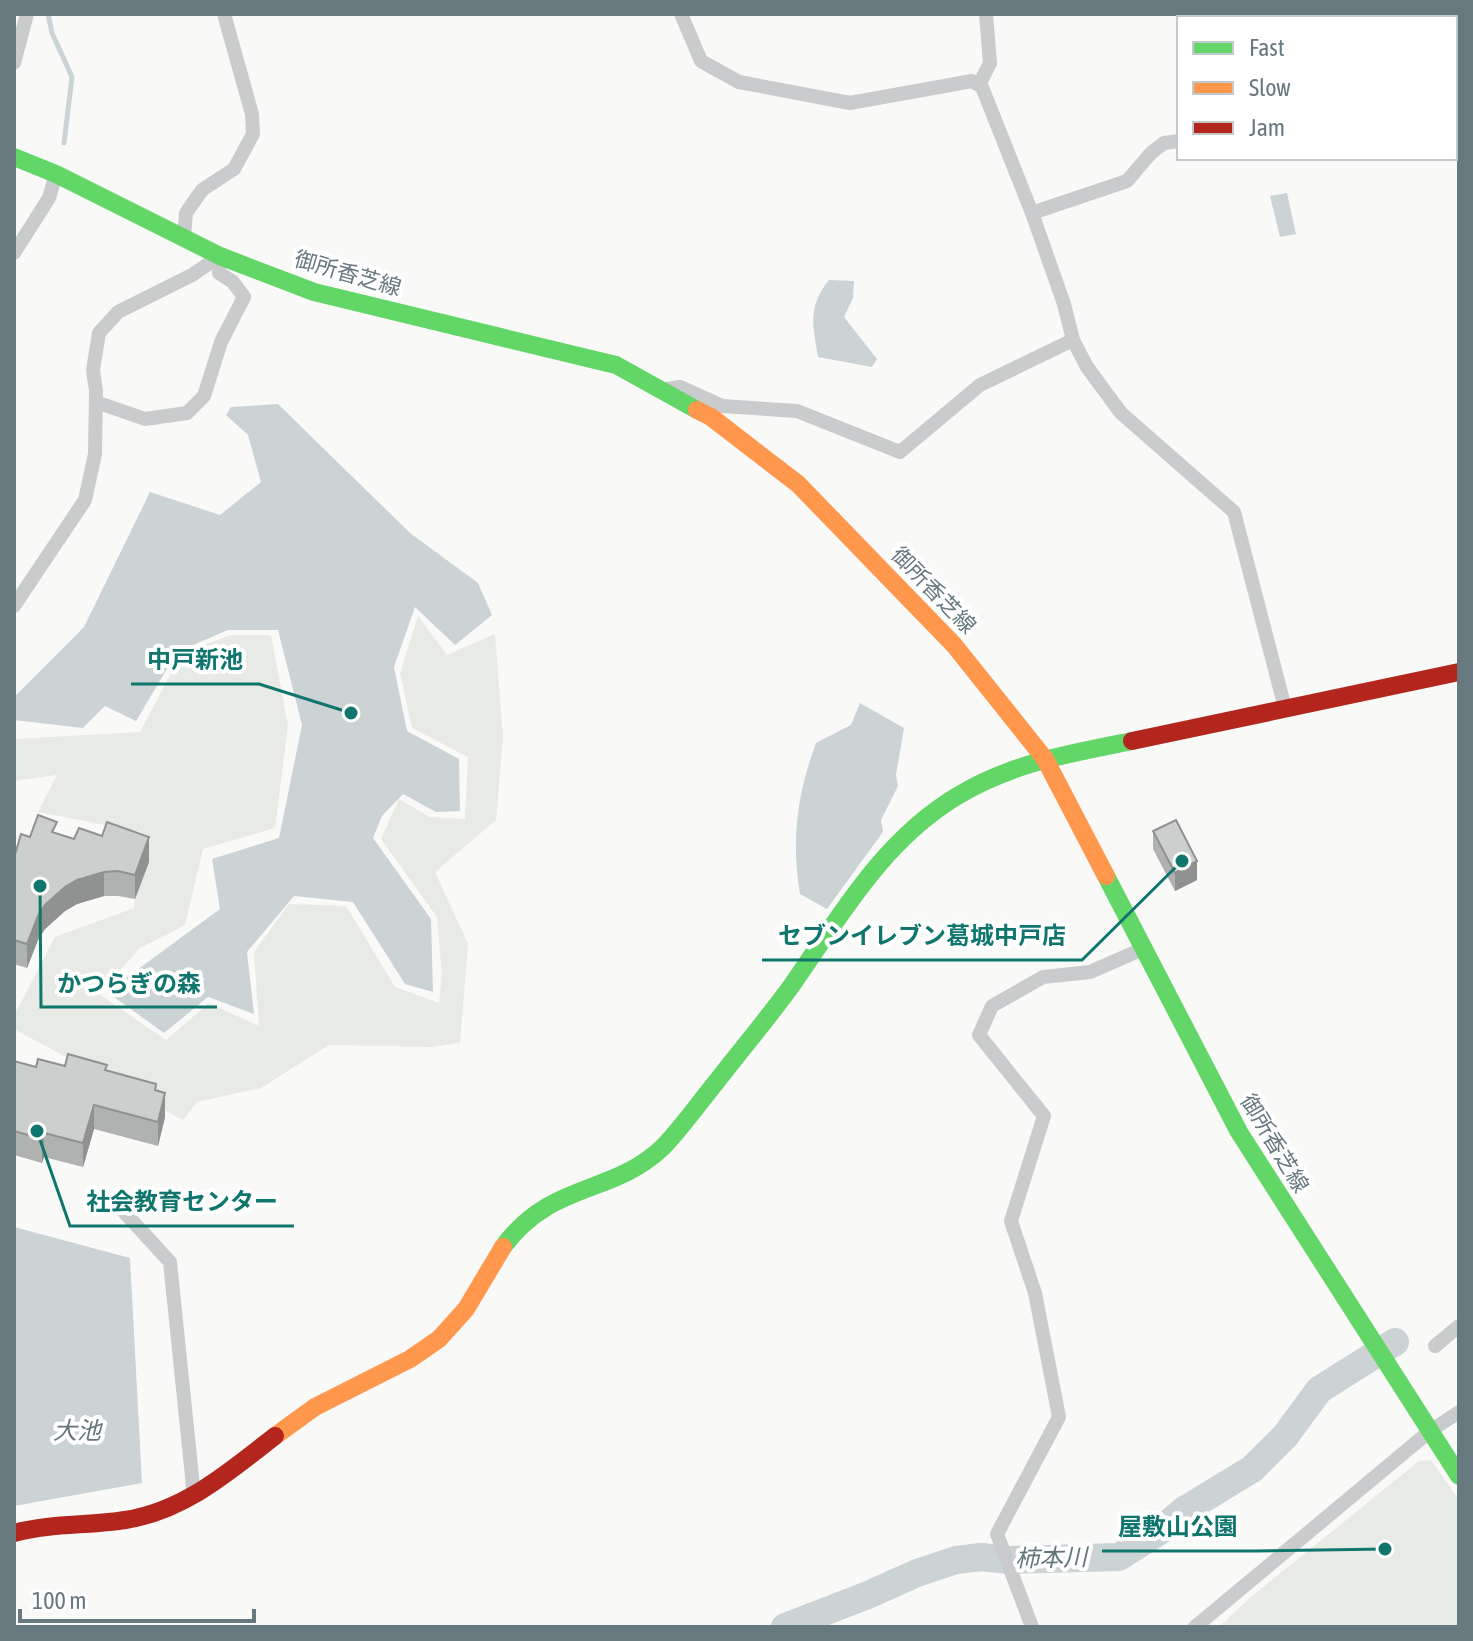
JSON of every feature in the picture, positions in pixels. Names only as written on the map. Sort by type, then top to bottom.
[{"type":"main road","name":"御所香芝線","points":[[14,157],[56,174],[220,256],[314,292],[616,365],[661,390],[723,414],[798,484],[944,634],[1045,759],[1239,1132],[1459,1476]]},
{"type":"main road","points":[[14,1533],[61,1523],[118,1523],[163,1511],[194,1496],[315,1407],[400,1364],[439,1339],[466,1312],[504,1245],[533,1214],[562,1195],[622,1174],[654,1155],[766,1020],[871,871],[931,813],[957,796],[988,779],[1045,759],[1459,672]]},
{"type":"street","points":[[14,63],[27,14]]},
{"type":"street","points":[[184,237],[186,213],[202,190],[234,169],[253,134],[252,114],[224,14]]},
{"type":"street","points":[[681,14],[701,61],[739,82],[850,103],[972,81],[979,85],[988,96],[1064,304],[1073,340],[1087,367],[1121,413],[1234,512],[1285,708]]},
{"type":"street","points":[[979,85],[990,63],[986,14]]},
{"type":"street","points":[[1032,213],[1127,181],[1151,153],[1164,143],[1177,141]]},
{"type":"street","points":[[14,253],[49,198],[56,174]]},
{"type":"street","points":[[96,402],[145,419],[187,413],[204,396],[221,342],[244,297],[233,282],[219,273],[220,256]]},
{"type":"street","points":[[14,606],[85,500],[95,454],[93,370],[99,333],[118,312],[192,275],[220,256]]},
{"type":"street","points":[[723,414],[797,411],[900,452],[980,385],[1073,340]]},
{"type":"street","points":[[1032,1627],[997,1534],[1059,1417],[1035,1293],[1011,1221],[1044,1116],[979,1035],[992,1006],[1043,977],[1090,972],[1145,948]]},
{"type":"street","points":[[115,1202],[170,1262],[194,1496]]},
{"type":"street","points":[[1435,1346],[1459,1326]]},
{"type":"street","points":[[1195,1627],[1430,1431],[1459,1412]]},
{"type":"shaded area","points":[[418,616],[447,655],[495,634],[503,737],[496,820],[435,872],[468,944],[460,1043],[432,1047],[329,1045],[261,1088],[197,1102],[183,1120],[14,1029],[14,1016],[55,937],[134,908],[141,832],[38,812],[57,775],[14,781],[14,739],[140,732],[182,653],[231,635],[271,635],[288,725],[275,828],[203,849],[185,925],[140,948],[99,994],[166,1040],[209,1003],[259,1026],[254,952],[289,904],[346,906],[395,987],[439,1003],[442,975],[437,917],[381,839],[399,799],[430,817],[465,819],[468,757],[412,728],[400,673]]},
{"type":"shaded area","points":[[1431,1460],[1459,1500],[1459,1627],[1219,1627],[1251,1597],[1419,1461]]},
{"type":"water","points":[[1287,193],[1296,234],[1280,237],[1270,196]]},
{"type":"water","points":[[829,280],[854,281],[853,298],[844,317],[877,359],[872,367],[818,357],[813,317],[817,299]]},
{"type":"water","points":[[278,404],[410,533],[478,583],[492,615],[455,645],[415,607],[394,667],[407,731],[459,759],[460,811],[436,812],[403,794],[382,816],[373,838],[431,919],[433,992],[405,984],[353,902],[294,896],[247,952],[254,1014],[208,997],[164,1033],[107,992],[220,909],[212,859],[279,838],[302,725],[278,630],[228,630],[177,652],[136,721],[105,706],[83,728],[14,720],[14,697],[84,627],[150,492],[220,515],[261,482],[248,435],[226,415],[231,407]]},
{"type":"water","points":[[860,703],[904,728],[896,775],[898,786],[881,820],[883,832],[827,909],[800,894],[796,836],[800,799],[816,743],[851,725]]},
{"type":"water","name":"大池","points":[[14,1227],[130,1258],[142,1483],[14,1506]]},
{"type":"building","points":[[38,815],[57,822],[52,832],[74,839],[79,828],[102,836],[107,822],[149,837],[135,875],[104,872],[65,887],[45,905],[27,944],[14,940],[14,858],[21,834],[30,837]]},
{"type":"building","points":[[1176,820],[1197,861],[1175,873],[1153,831]]},
{"type":"building","points":[[68,1054],[107,1065],[105,1070],[156,1084],[155,1090],[165,1093],[158,1122],[94,1105],[83,1143],[44,1133],[42,1139],[14,1131],[14,1061],[36,1067],[38,1059],[65,1066]]},
{"type":"waterway","points":[[48,14],[52,33],[72,77],[64,143]]},
{"type":"waterway","name":"柿本川","points":[[785,1627],[956,1560],[981,1557],[1009,1560],[1119,1557],[1161,1530],[1183,1511],[1252,1469],[1286,1435],[1319,1390],[1395,1342]]},
{"type":"traffic: fast","points":[[14,157],[56,174],[220,256],[314,292],[616,365],[697,410]]},
{"type":"traffic: fast","points":[[503,1247],[541,1210],[623,1174],[663,1147],[783,997],[865,881],[886,856],[932,813],[979,784],[1021,767],[1132,741]]},
{"type":"traffic: fast","points":[[1106,876],[1239,1132],[1459,1476]]},
{"type":"traffic: slow","points":[[697,410],[711,417],[798,484],[954,645],[1045,759],[1106,876]]},
{"type":"traffic: slow","points":[[275,1436],[315,1407],[410,1359],[439,1339],[466,1309],[503,1247]]},
{"type":"traffic: jam","points":[[1132,741],[1459,672]]},
{"type":"traffic: jam","points":[[14,1533],[125,1520],[167,1508],[205,1488],[275,1436]]},
{"type":"place","name":"中戸新池","points":[[351,713]]},
{"type":"place","name":"セブンイレブン葛城中戸店","points":[[1182,861]]},
{"type":"place","name":"かつらぎの森","points":[[40,886]]},
{"type":"place","name":"社会教育センター","points":[[37,1131]]},
{"type":"place","name":"屋敷山公園","points":[[1385,1549]]}]
